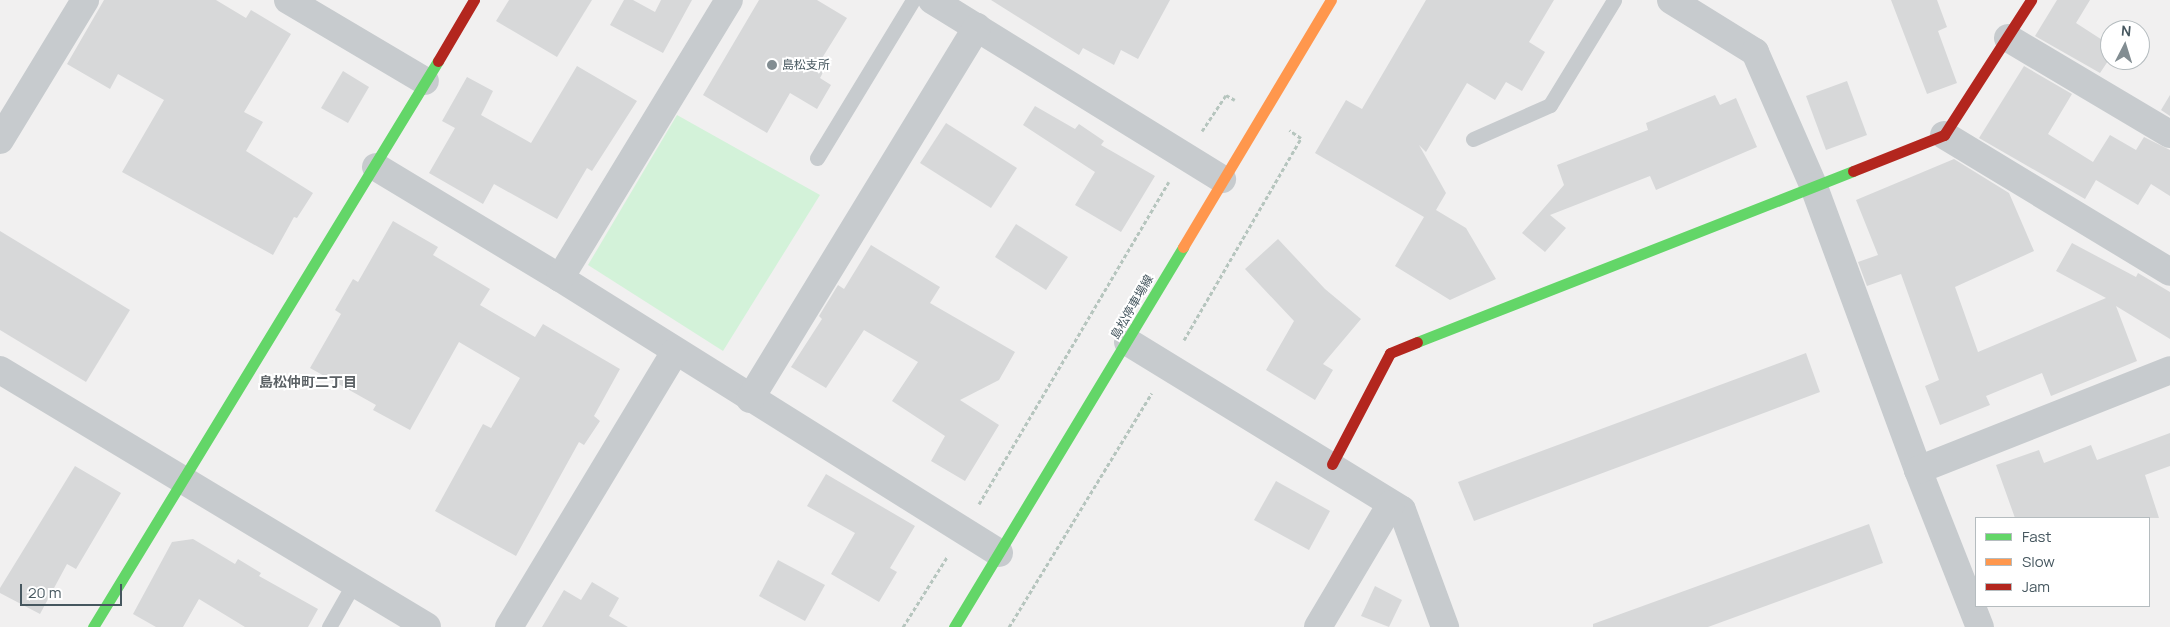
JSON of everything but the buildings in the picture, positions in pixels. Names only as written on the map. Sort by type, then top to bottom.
[{"type":"street","points":[[0,140],[85,0]]},
{"type":"street","points":[[288,0],[425,81]]},
{"type":"street","points":[[93,627],[376,167],[474,0]]},
{"type":"street","points":[[560,278],[729,0]]},
{"type":"street","points":[[932,0],[1222,179]]},
{"type":"street","name":"島松停車場線","points":[[954,627],[1128,342],[1222,179],[1331,0]]},
{"type":"street","points":[[1672,0],[1755,52],[1814,187],[1918,470],[1980,627]]},
{"type":"street","points":[[1332,464],[1390,354],[1944,135],[2031,0]]},
{"type":"street","points":[[750,399],[977,27]]},
{"type":"street","points":[[2008,38],[2170,134]]},
{"type":"street","points":[[1944,135],[2170,272]]},
{"type":"street","points":[[376,167],[560,278],[750,399],[999,553]]},
{"type":"street","points":[[1128,342],[1332,464],[1402,510],[1445,627]]},
{"type":"street","points":[[509,627],[675,352]]},
{"type":"street","points":[[0,370],[427,627]]},
{"type":"street","points":[[1918,470],[2170,370]]},
{"type":"street","points":[[1318,627],[1391,504]]},
{"type":"lane","points":[[817,158],[913,0]]},
{"type":"lane","points":[[1473,139],[1550,104],[1614,0]]},
{"type":"lane","points":[[329,627],[354,583]]},
{"type":"green space","points":[[677,115],[820,195],[723,351],[588,265]]},
{"type":"traffic: fast","points":[[93,627],[438,61]]},
{"type":"traffic: fast","points":[[1417,342],[1853,171]]},
{"type":"traffic: fast","points":[[954,627],[1183,247]]},
{"type":"traffic: slow","points":[[1183,247],[1331,0]]},
{"type":"traffic: jam","points":[[438,61],[474,0]]},
{"type":"traffic: jam","points":[[1853,171],[1944,135],[2031,0]]},
{"type":"traffic: jam","points":[[1332,464],[1390,353],[1417,342]]},
{"type":"place","name":"島松支所","points":[[772,65]]},
{"type":"district","name":"島松仲町二丁目","points":[[308,382]]}]
